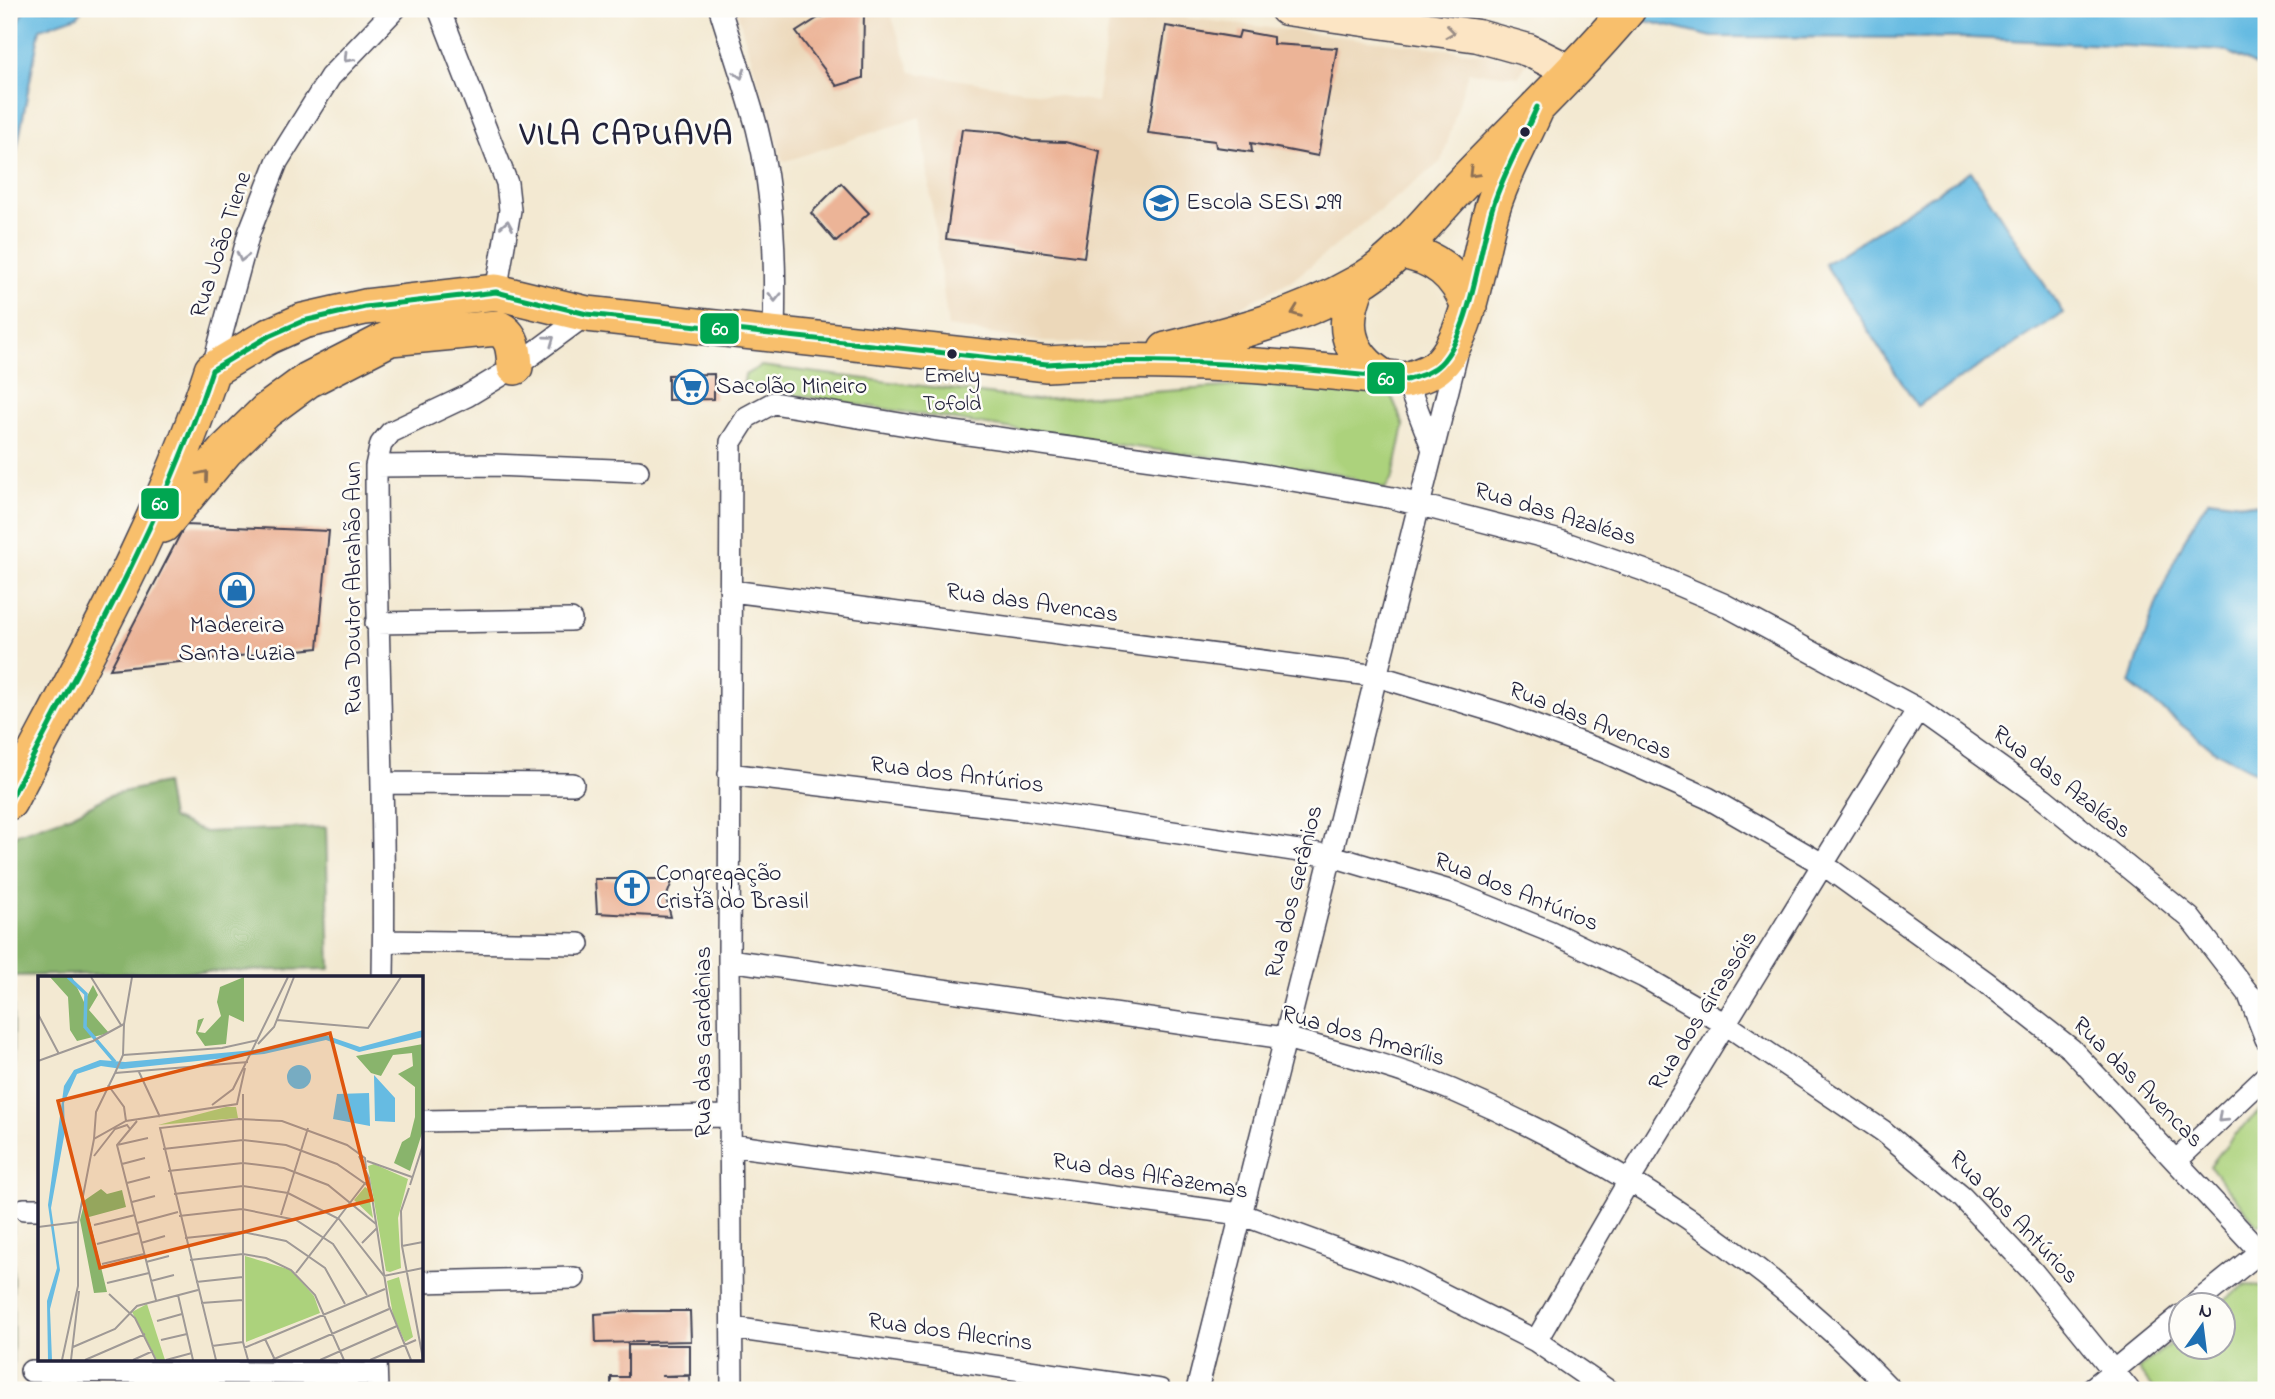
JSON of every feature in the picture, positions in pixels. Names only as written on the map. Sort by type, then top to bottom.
[{"type":"main road","points":[[1286,9],[1478,36],[1528,50],[1572,72]]},
{"type":"main road","points":[[1121,360],[1239,332],[1303,310],[1358,284],[1399,251],[1572,72],[1625,13]]},
{"type":"main road","points":[[9,802],[131,566],[193,429],[212,370],[269,336],[303,321],[365,307],[493,304],[774,332],[1047,364],[1121,360],[1243,365],[1395,379],[1430,372],[1441,363],[1469,307],[1475,270],[1494,203],[1537,107]]},
{"type":"main road","points":[[1399,251],[1418,253],[1447,270],[1464,293],[1469,307]]},
{"type":"main road","points":[[1358,284],[1349,305],[1347,321],[1350,337],[1365,364],[1395,379]]},
{"type":"main road","points":[[131,566],[225,451],[266,411],[308,380],[390,338],[446,322],[493,304]]},
{"type":"main road","points":[[390,338],[497,328],[506,331],[510,338],[515,366]]},
{"type":"main road","points":[[212,370],[218,400],[233,415],[266,411]]},
{"type":"street","name":"Rua João Tiene","points":[[212,370],[249,233],[276,162],[330,77],[395,9]]},
{"type":"street","points":[[439,9],[507,183],[510,210],[493,304]]},
{"type":"street","points":[[720,9],[757,130],[769,192],[775,277],[774,332]]},
{"type":"street","name":"Rua dos Gerânios","points":[[1198,1390],[1469,307]]},
{"type":"street","name":"Rua Doutor Abrahão Aun","points":[[383,976],[382,783],[376,623],[376,466],[382,444],[391,432],[467,396],[515,366],[587,314]]},
{"type":"street","points":[[1395,379],[1432,447]]},
{"type":"street","name":"Rua das Azaléas","points":[[731,442],[747,417],[773,403],[930,429],[1248,472],[1420,504],[1560,541],[1643,570],[1723,604],[1918,709],[2043,798],[2190,918],[2248,993],[2266,1009]]},
{"type":"street","name":"Rua das Gardênias","points":[[731,442],[729,960],[732,1390]]},
{"type":"street","points":[[376,466],[493,465],[638,471]]},
{"type":"street","name":"Rua das Avencas","points":[[732,591],[1377,676],[1503,714],[1605,752],[1708,798],[1824,865],[1965,966],[2071,1049],[2265,1252]]},
{"type":"street","points":[[376,623],[571,620]]},
{"type":"street","name":"Rua dos Girassóis","points":[[1536,1341],[1630,1180],[1918,709]]},
{"type":"street","name":"Rua dos Antúrios","points":[[729,775],[1026,810],[1332,856],[1453,892],[1549,931],[1644,977],[1727,1025],[1883,1131],[1962,1198],[2033,1272],[2129,1390]]},
{"type":"street","points":[[382,783],[573,784]]},
{"type":"street","points":[[384,941],[579,944]]},
{"type":"street","name":"Rua dos Amarílis","points":[[729,960],[1285,1038],[1368,1060],[1451,1090],[1630,1180],[1741,1257],[1802,1305],[1856,1353],[1891,1390]]},
{"type":"street","name":"Rua das Azaléas","points":[[2248,993],[2266,1039]]},
{"type":"street","points":[[2177,1160],[2266,1076]]},
{"type":"street","points":[[424,1121],[730,1116]]},
{"type":"street","name":"Rua das Alfazemas","points":[[731,1145],[1240,1214],[1397,1271],[1536,1341],[1607,1390]]},
{"type":"street","points":[[2214,1290],[2265,1252]]},
{"type":"street","points":[[424,1282],[575,1278]]},
{"type":"street","name":"Rua dos Alecrins","points":[[733,1328],[1160,1390]]},
{"type":"street","points":[[2090,1390],[2166,1328]]},
{"type":"street","points":[[31,1371],[376,1374]]},
{"type":"shaded area","name":"Escola SESI 299","points":[[736,9],[889,9],[911,72],[1097,102],[1111,9],[1512,57],[1527,62],[1519,76],[1468,72],[1442,161],[1294,279],[1169,345],[1041,342],[948,327],[920,117],[783,162]]},
{"type":"green space","points":[[761,366],[1036,400],[1311,381],[1392,397],[1404,426],[1393,477],[1385,489],[1336,473],[1096,442],[743,387],[745,375]]},
{"type":"green space","points":[[165,783],[171,818],[205,832],[326,827],[330,969],[13,976],[13,1390],[9,1390],[9,846],[17,834],[72,815],[113,794]]},
{"type":"green space","points":[[2266,1105],[2266,1220],[2257,1225],[2210,1166],[2234,1135]]},
{"type":"green space","points":[[2245,1285],[2261,1286],[2266,1294],[2265,1390],[2154,1390],[2138,1369],[2166,1347],[2166,1360],[2236,1360],[2236,1292]]},
{"type":"water","points":[[24,9],[82,9],[78,16],[40,29],[9,189],[9,48]]},
{"type":"water","points":[[1596,9],[2236,9],[2266,20],[2266,71],[2226,51],[1971,38],[1712,37]]},
{"type":"water","points":[[1971,171],[2063,313],[1917,406],[1825,264]]},
{"type":"water","points":[[2209,499],[2266,506],[2266,778],[2213,750],[2130,684],[2172,565]]},
{"type":"building","points":[[864,9],[863,78],[837,86],[796,32],[818,18],[840,11]]},
{"type":"building","points":[[1166,26],[1238,38],[1240,31],[1273,37],[1273,44],[1337,48],[1318,156],[1251,143],[1252,152],[1216,147],[1215,141],[1148,133]]},
{"type":"building","points":[[962,129],[1001,132],[1032,141],[1065,142],[1100,151],[1084,257],[946,239]]},
{"type":"building","points":[[841,183],[869,213],[836,242],[811,213]]},
{"type":"building","name":"Sacolão Mineiro","points":[[714,374],[714,399],[668,400],[668,375]]},
{"type":"building","name":"Madereira Santa Luzia","points":[[185,525],[329,531],[318,648],[110,669]]},
{"type":"building","name":"Congregação Cristã do Brasil","points":[[595,879],[673,879],[666,898],[671,917],[597,913]]},
{"type":"building","points":[[690,1311],[691,1341],[596,1343],[595,1314]]},
{"type":"building","points":[[628,1345],[690,1345],[690,1375],[661,1376],[689,1376],[690,1390],[611,1390],[611,1377],[628,1377]]},
{"type":"transit line","name":"60","points":[[9,802],[145,536],[170,482],[212,370],[269,336],[303,321],[365,307],[496,292],[587,314],[1047,364],[1227,364],[1406,380],[1429,372],[1440,364],[1451,350],[1467,312],[1497,193],[1537,107]]},
{"type":"place","name":"Escola SESI 299","points":[[1161,203]]},
{"type":"place","name":"Emely Tofold","points":[[952,354]]},
{"type":"place","name":"Sacolão Mineiro","points":[[691,387]]},
{"type":"place","name":"Madereira Santa Luzia","points":[[237,590]]},
{"type":"place","name":"Congregação Cristã do Brasil","points":[[632,888]]},
{"type":"district","name":"VILA CAPUAVA","points":[[627,136]]}]
